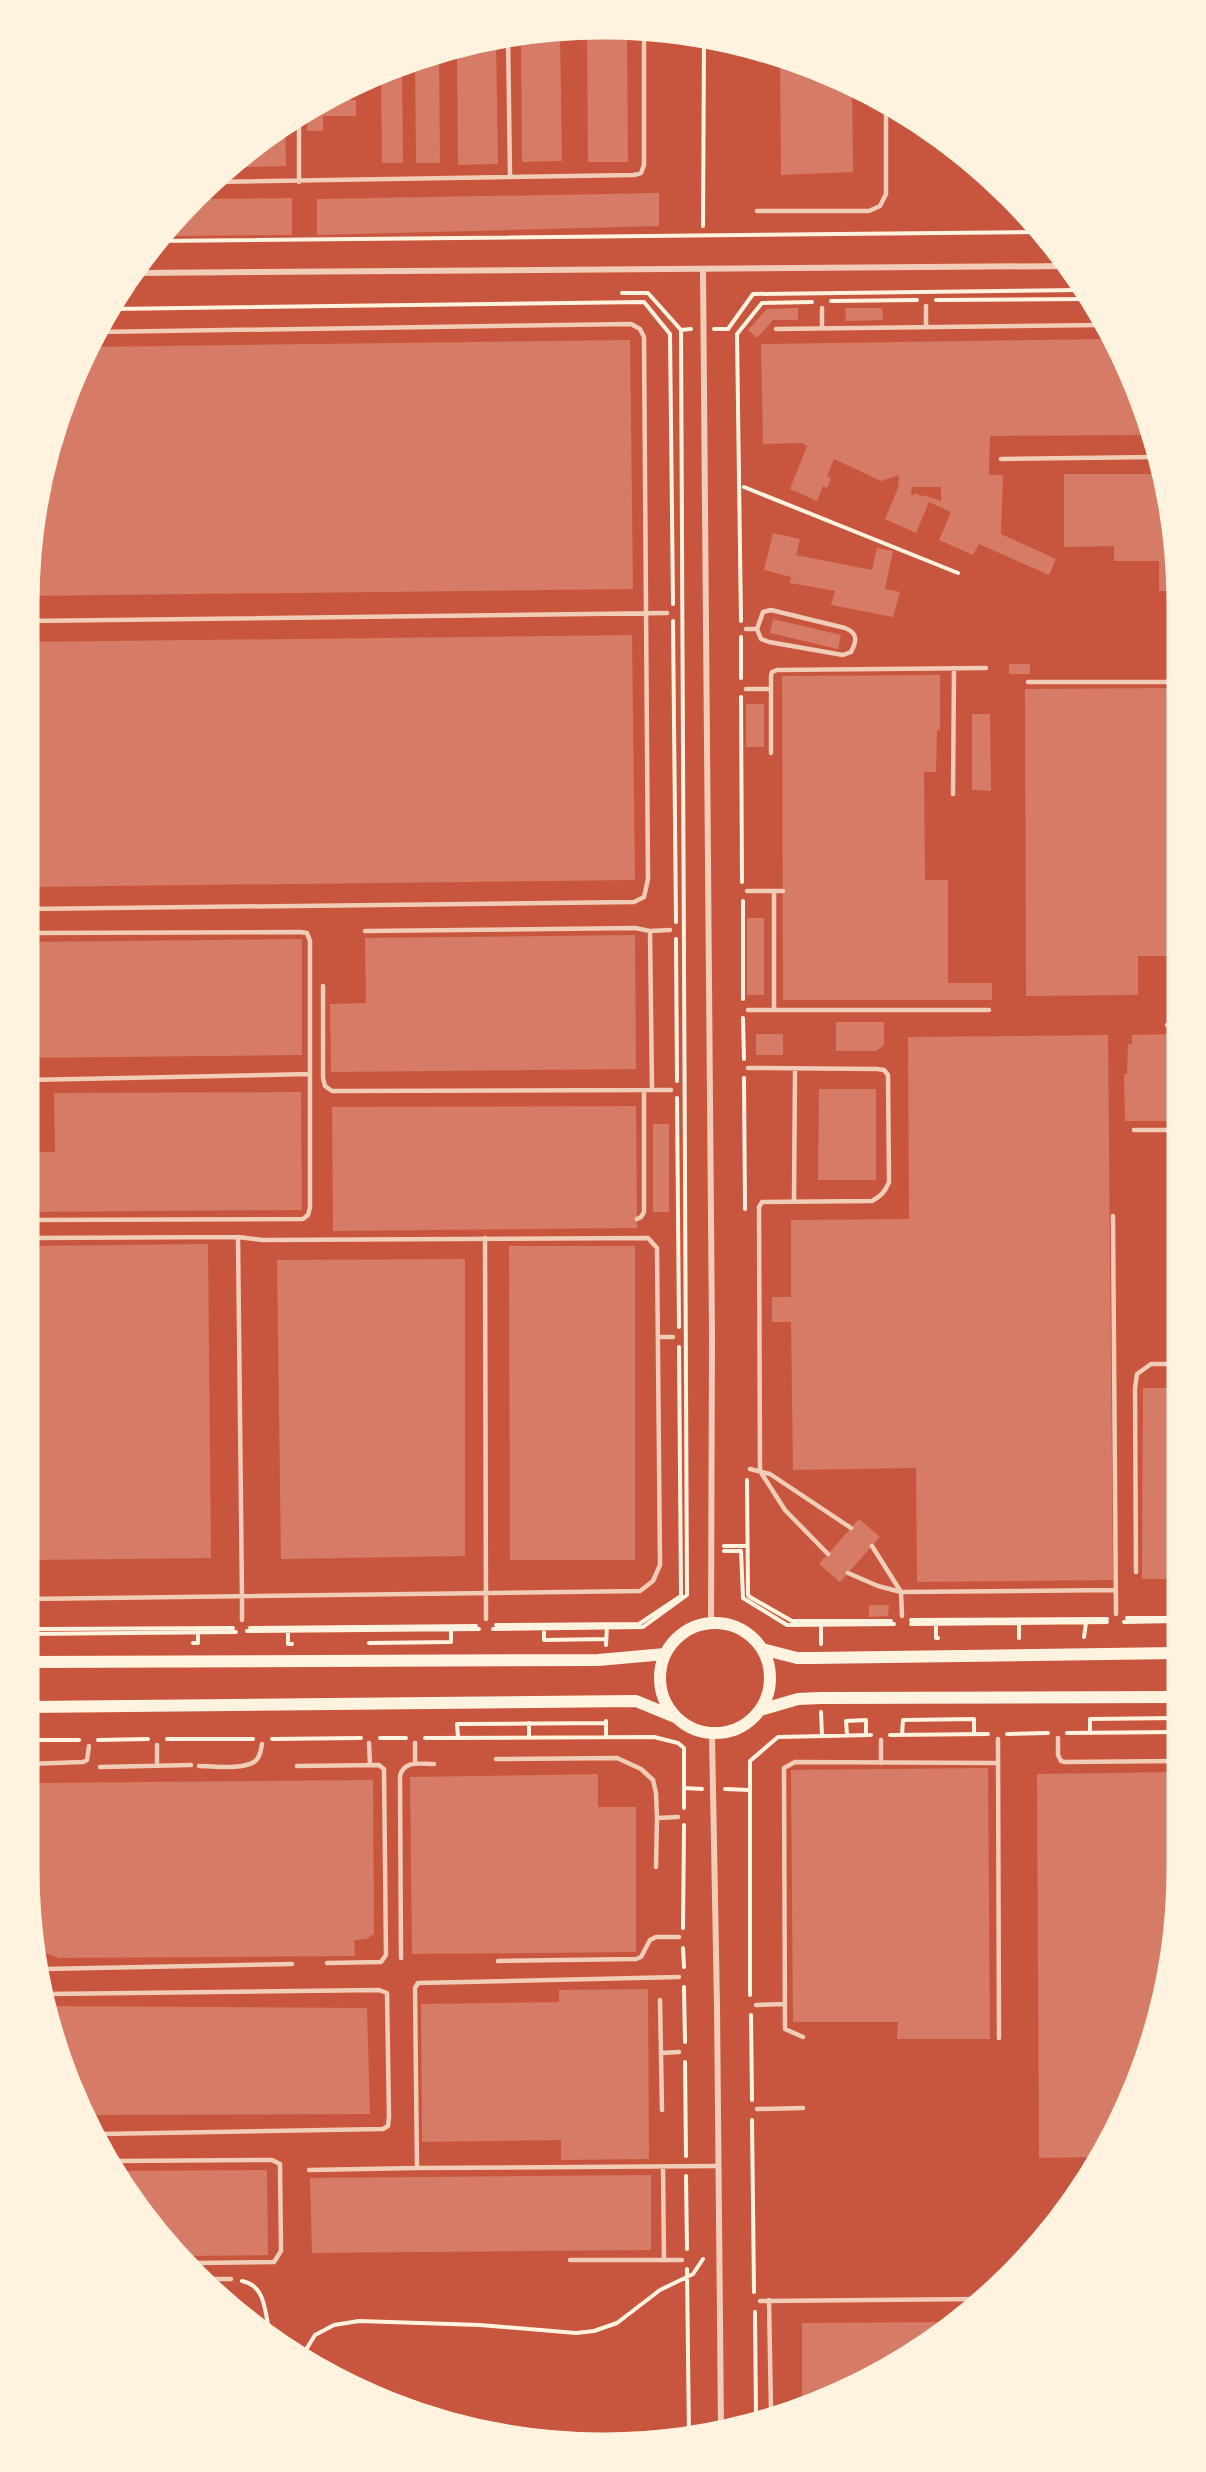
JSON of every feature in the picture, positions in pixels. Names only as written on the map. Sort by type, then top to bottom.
[{"type":"main road","points":[[38,1707],[636,1701],[675,1717],[696,1731],[712,1735],[738,1729],[750,1721],[760,1710],[768,1695],[771,1679],[768,1663],[762,1649],[752,1637],[726,1624],[711,1623],[684,1632],[673,1642],[665,1654],[660,1670],[660,1687],[675,1717]]},
{"type":"main road","points":[[762,1649],[796,1658],[1168,1653]]},
{"type":"main road","points":[[38,1662],[606,1660],[665,1654]]},
{"type":"main road","points":[[760,1710],[798,1699],[821,1698],[1168,1697]]},
{"type":"street","points":[[144,273],[1057,266]]},
{"type":"street","points":[[703,270],[712,1302],[711,1623]]},
{"type":"street","points":[[712,1735],[721,2422]]},
{"type":"lane","points":[[226,182],[634,175],[641,173],[644,165],[644,39]]},
{"type":"lane","points":[[508,45],[510,176]]},
{"type":"lane","points":[[757,211],[869,211],[880,206],[886,194],[886,113]]},
{"type":"lane","points":[[299,127],[299,182]]},
{"type":"lane","points":[[926,306],[926,327]]},
{"type":"lane","points":[[822,308],[822,328]]},
{"type":"lane","points":[[38,909],[634,902],[644,897],[648,879],[644,338],[640,329],[631,324],[107,332]]},
{"type":"lane","points":[[776,329],[1096,325]]},
{"type":"lane","points":[[1001,459],[1149,457]]},
{"type":"lane","points":[[771,610],[852,630],[856,643],[851,652],[843,655],[769,642],[761,639],[757,629],[762,612],[771,610]]},
{"type":"lane","points":[[38,621],[667,613]]},
{"type":"lane","points":[[746,629],[757,629]]},
{"type":"lane","points":[[953,794],[954,668]]},
{"type":"lane","points":[[771,753],[772,672],[783,669],[986,668]]},
{"type":"lane","points":[[1028,682],[1168,682]]},
{"type":"lane","points":[[743,689],[771,689]]},
{"type":"lane","points":[[747,891],[783,891]]},
{"type":"lane","points":[[774,891],[774,1010]]},
{"type":"lane","points":[[365,931],[635,928],[670,930]]},
{"type":"lane","points":[[650,930],[651,1090]]},
{"type":"lane","points":[[38,933],[300,932],[307,933],[310,941],[310,1207],[308,1215],[303,1219],[38,1220]]},
{"type":"lane","points":[[323,986],[323,1078],[325,1086],[332,1091],[671,1090]]},
{"type":"lane","points":[[748,1010],[989,1010]]},
{"type":"lane","points":[[748,1068],[884,1070],[888,1075],[889,1182],[886,1190],[872,1201],[762,1202],[759,1211],[760,1471],[785,1510],[828,1554]]},
{"type":"lane","points":[[794,1201],[795,1069]]},
{"type":"lane","points":[[38,1080],[310,1074]]},
{"type":"lane","points":[[637,1219],[644,1212],[644,1090]]},
{"type":"lane","points":[[1134,1130],[1168,1130]]},
{"type":"lane","points":[[1113,1216],[1116,1614]]},
{"type":"lane","points":[[238,1237],[242,1620]]},
{"type":"lane","points":[[38,1238],[238,1237],[263,1240],[648,1238],[657,1248],[660,1565],[653,1581],[640,1591],[38,1599]]},
{"type":"lane","points":[[485,1238],[486,1619]]},
{"type":"lane","points":[[658,1337],[673,1337]]},
{"type":"lane","points":[[1136,1572],[1135,1388],[1137,1374],[1151,1364],[1168,1364]]},
{"type":"lane","points":[[748,1469],[770,1474],[851,1528]]},
{"type":"lane","points":[[872,1546],[901,1592],[902,1616]]},
{"type":"lane","points":[[848,1573],[878,1586],[901,1592],[1116,1590]]},
{"type":"lane","points":[[880,1763],[881,1737]]},
{"type":"lane","points":[[1058,1738],[1060,1761],[1168,1761]]},
{"type":"lane","points":[[998,1739],[999,2038]]},
{"type":"lane","points":[[369,1741],[370,1765]]},
{"type":"lane","points":[[415,1743],[415,1764]]},
{"type":"lane","points":[[199,1766],[242,1765],[254,1761],[259,1755],[262,1744]]},
{"type":"lane","points":[[157,1745],[157,1766]]},
{"type":"lane","points":[[38,1764],[83,1762],[87,1760],[89,1746]]},
{"type":"lane","points":[[496,1759],[616,1758],[641,1769],[653,1780],[656,1793],[656,1867]]},
{"type":"lane","points":[[803,2037],[786,2029],[784,1768],[795,1762],[997,1762]]},
{"type":"lane","points":[[401,1958],[399,1776],[406,1765],[434,1764]]},
{"type":"lane","points":[[100,1767],[191,1765]]},
{"type":"lane","points":[[297,1766],[379,1765],[384,1769],[386,1955],[381,1962],[327,1963]]},
{"type":"lane","points":[[657,1818],[678,1817]]},
{"type":"lane","points":[[498,1960],[636,1959],[642,1957],[650,1940],[656,1937],[679,1937]]},
{"type":"lane","points":[[46,1969],[291,1964]]},
{"type":"lane","points":[[417,2168],[416,1988],[418,1983],[679,1977]]},
{"type":"lane","points":[[52,1994],[379,1990],[387,1993],[390,2117],[388,2126],[383,2129],[104,2134]]},
{"type":"lane","points":[[660,2000],[662,2110]]},
{"type":"lane","points":[[756,2005],[785,2004]]},
{"type":"lane","points":[[661,2052],[679,2052]]},
{"type":"lane","points":[[757,2109],[803,2108]]},
{"type":"lane","points":[[119,2161],[272,2160],[280,2164],[281,2251],[277,2259],[274,2262],[197,2263]]},
{"type":"lane","points":[[309,2170],[718,2166]]},
{"type":"lane","points":[[663,2167],[664,2260]]},
{"type":"lane","points":[[570,2260],[682,2260]]},
{"type":"lane","points":[[214,2279],[231,2278]]},
{"type":"lane","points":[[760,2301],[970,2299]]},
{"type":"lane","points":[[769,2300],[771,2408]]},
{"type":"path","points":[[703,226],[704,46]]},
{"type":"path","points":[[169,241],[1030,232]]},
{"type":"path","points":[[681,330],[728,329],[753,294],[1074,290]]},
{"type":"path","points":[[38,1634],[288,1629],[643,1627],[687,1595],[681,330],[648,292],[622,293]]},
{"type":"path","points":[[741,679],[737,334],[762,303],[1080,299]]},
{"type":"path","points":[[120,309],[644,302],[670,334],[673,613]]},
{"type":"path","points":[[744,487],[958,573]]},
{"type":"path","points":[[743,689],[745,1210]]},
{"type":"path","points":[[748,1469],[748,1595],[792,1621],[821,1623]]},
{"type":"path","points":[[607,1626],[639,1624],[681,1596],[681,1544]]},
{"type":"path","points":[[686,1550],[741,1551],[742,1598],[787,1625],[1168,1620]]},
{"type":"path","points":[[1019,1621],[1020,1638]]},
{"type":"path","points":[[1074,1637],[1086,1637],[1085,1621]]},
{"type":"path","points":[[936,1622],[936,1638],[948,1638]]},
{"type":"path","points":[[821,1623],[821,1658]]},
{"type":"path","points":[[606,1660],[607,1626]]},
{"type":"path","points":[[544,1627],[544,1640],[606,1639]]},
{"type":"path","points":[[382,1642],[383,1628]]},
{"type":"path","points":[[359,1643],[451,1642],[451,1628]]},
{"type":"path","points":[[39,1629],[131,1631]]},
{"type":"path","points":[[288,1629],[288,1644],[300,1643]]},
{"type":"path","points":[[131,1631],[132,1644]]},
{"type":"path","points":[[1008,1638],[1030,1638]]},
{"type":"path","points":[[821,1698],[822,1736]]},
{"type":"path","points":[[606,1700],[606,1737]]},
{"type":"path","points":[[1090,1733],[1090,1719],[1168,1718]]},
{"type":"path","points":[[902,1735],[903,1720],[974,1719],[974,1734]]},
{"type":"path","points":[[847,1735],[846,1720],[866,1720],[866,1735]]},
{"type":"path","points":[[529,1723],[530,1737]]},
{"type":"path","points":[[458,1737],[457,1724],[606,1723]]},
{"type":"path","points":[[881,1737],[1168,1732]]},
{"type":"path","points":[[756,2413],[750,1761],[778,1737],[873,1735]]},
{"type":"path","points":[[40,1740],[369,1741]]},
{"type":"path","points":[[684,1788],[689,2428]]},
{"type":"path","points":[[713,1789],[749,1790]]},
{"type":"path","points":[[306,2350],[315,2336],[334,2325],[359,2321],[480,2325],[576,2333],[594,2331],[617,2323],[660,2290],[693,2274],[703,2259]]},
{"type":"path","points":[[231,2278],[250,2283],[258,2288],[268,2325]]},
{"type":"building","points":[[587,38],[627,39],[628,162],[588,162]]},
{"type":"building","points":[[560,39],[562,161],[522,162],[521,43]]},
{"type":"building","points":[[496,47],[498,164],[458,165],[457,57]]},
{"type":"building","points":[[439,62],[440,163],[416,163],[415,70]]},
{"type":"building","points":[[780,66],[852,96],[853,172],[781,175]]},
{"type":"building","points":[[402,75],[403,163],[382,163],[381,84]]},
{"type":"building","points":[[345,100],[356,100],[356,116],[323,116],[323,131],[307,131],[307,121],[320,113]]},
{"type":"building","points":[[285,136],[286,166],[246,167],[259,154]]},
{"type":"building","points":[[659,193],[659,226],[317,235],[317,199]]},
{"type":"building","points":[[292,198],[292,235],[173,236],[207,199]]},
{"type":"building","points":[[798,308],[798,320],[773,320],[757,338],[748,330],[767,309]]},
{"type":"building","points":[[845,308],[882,308],[883,320],[846,321]]},
{"type":"building","points":[[1103,339],[1125,387],[1142,435],[990,436],[989,475],[1003,475],[1001,534],[1056,559],[1049,575],[979,544],[973,555],[939,540],[951,512],[929,502],[916,533],[885,519],[898,488],[899,475],[881,481],[834,459],[827,476],[831,478],[827,488],[823,486],[817,501],[790,489],[807,446],[802,443],[763,444],[761,344]],"holes":[[[912,487],[941,487],[941,501],[915,493],[914,496],[911,494]]]},
{"type":"building","points":[[630,340],[633,589],[38,596],[42,529],[48,493],[68,421],[99,347]]},
{"type":"building","points":[[1064,474],[1153,474],[1164,529],[1168,591],[1159,591],[1159,561],[1114,561],[1114,546],[1064,547]]},
{"type":"building","points":[[773,533],[800,539],[796,555],[872,570],[877,548],[893,551],[885,589],[900,592],[893,617],[831,605],[835,591],[790,583],[791,577],[764,570]]},
{"type":"building","points":[[773,619],[841,635],[838,649],[770,633]]},
{"type":"building","points":[[632,635],[635,880],[38,887],[38,642]]},
{"type":"building","points":[[1009,664],[1030,664],[1030,674],[1009,674]]},
{"type":"building","points":[[940,675],[940,730],[937,730],[936,772],[924,772],[925,880],[948,880],[948,983],[992,983],[992,1000],[783,1000],[782,676]]},
{"type":"building","points":[[1168,688],[1168,956],[1138,956],[1138,995],[1026,996],[1025,689]]},
{"type":"building","points":[[746,704],[764,704],[764,747],[746,747]]},
{"type":"building","points":[[972,714],[990,714],[991,791],[972,790]]},
{"type":"building","points":[[747,918],[764,918],[764,995],[747,995]]},
{"type":"building","points":[[635,935],[636,1069],[331,1072],[330,1004],[366,1003],[365,938]]},
{"type":"building","points":[[302,939],[302,1055],[38,1058],[38,942]]},
{"type":"building","points":[[836,1022],[884,1022],[884,1045],[876,1051],[836,1051]]},
{"type":"building","points":[[756,1034],[783,1034],[783,1055],[756,1055]]},
{"type":"building","points":[[1168,1034],[1168,1121],[1125,1121],[1124,1074],[1127,1074],[1128,1044],[1132,1044],[1132,1035]]},
{"type":"building","points":[[1108,1035],[1113,1580],[917,1582],[916,1468],[793,1470],[791,1322],[772,1322],[772,1297],[791,1297],[791,1220],[909,1219],[908,1037]]},
{"type":"building","points":[[819,1089],[876,1089],[876,1180],[818,1180]]},
{"type":"building","points":[[301,1092],[302,1210],[38,1212],[38,1152],[55,1152],[54,1093]]},
{"type":"building","points":[[636,1106],[637,1228],[333,1231],[332,1107]]},
{"type":"building","points":[[653,1124],[669,1124],[669,1212],[653,1212]]},
{"type":"building","points":[[208,1244],[211,1558],[38,1560],[38,1246]]},
{"type":"building","points":[[509,1246],[635,1246],[635,1560],[510,1560]]},
{"type":"building","points":[[465,1259],[465,1556],[281,1559],[277,1260]]},
{"type":"building","points":[[1143,1388],[1168,1388],[1168,1579],[1142,1579]]},
{"type":"building","points":[[859,1519],[880,1537],[840,1582],[819,1564]]},
{"type":"building","points":[[869,1605],[889,1605],[888,1616],[869,1617]]},
{"type":"building","points":[[988,1768],[990,2039],[897,2039],[898,2022],[793,2022],[791,1770]]},
{"type":"building","points":[[1168,1772],[1167,1906],[1158,1979],[1138,2051],[1125,2085],[1090,2157],[1039,2158],[1037,1774]]},
{"type":"building","points":[[598,1774],[598,1807],[636,1807],[636,1952],[412,1954],[410,1777]]},
{"type":"building","points":[[373,1780],[374,1934],[366,1939],[354,1940],[355,1956],[58,1958],[44,1952],[39,1906],[38,1783]]},
{"type":"building","points":[[648,1989],[649,2159],[561,2160],[561,2140],[422,2142],[421,2004],[559,2002],[559,1990]]},
{"type":"building","points":[[55,2006],[367,2008],[370,2114],[94,2115],[68,2051]]},
{"type":"building","points":[[267,2170],[268,2255],[191,2256],[154,2213],[125,2171]]},
{"type":"building","points":[[651,2175],[651,2250],[312,2253],[310,2178]]},
{"type":"building","points":[[941,2322],[886,2359],[802,2398],[802,2323]]}]
